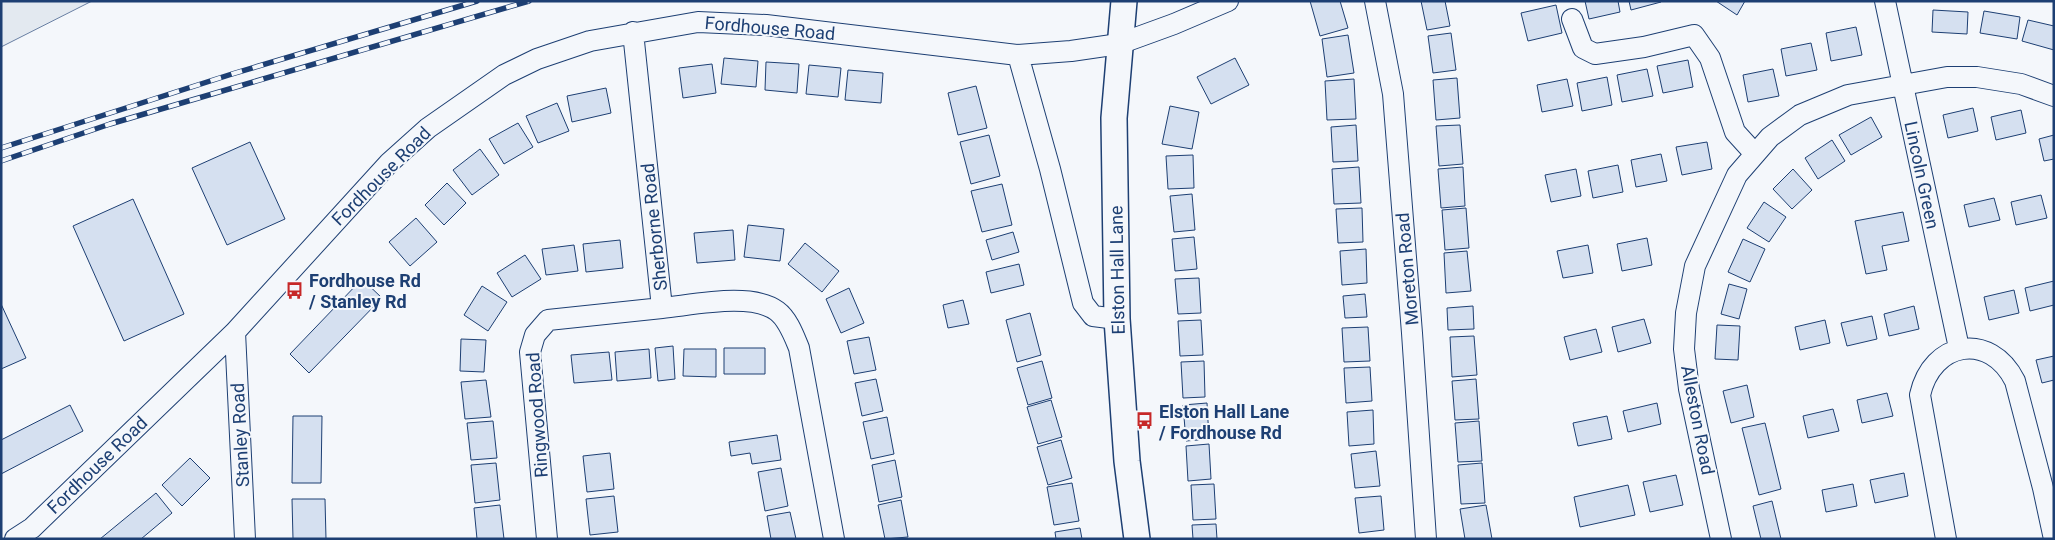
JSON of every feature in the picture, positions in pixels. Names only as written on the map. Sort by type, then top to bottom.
[{"type":"street","name":"Elston Hall Lane","points":[[1124,1],[1114,118],[1117,319],[1127,461],[1137,539]]},
{"type":"street","name":"Fordhouse Road","points":[[15,539],[32,528],[235,332],[389,163],[428,128],[504,75],[537,59],[590,41],[698,22],[766,24],[1018,55],[1071,51],[1119,44],[1174,24],[1228,1]]},
{"type":"street","name":"Moreton Road","points":[[1376,1],[1392,94],[1426,539]]},
{"type":"street","name":"Lincoln Green","points":[[1885,1],[1959,348]]},
{"type":"street","points":[[1572,19],[1583,48],[1595,54],[1644,47],[1694,34],[1710,58],[1735,132],[1755,154]]},
{"type":"street","name":"Sherborne Road","points":[[633,32],[662,308],[747,300],[765,304],[778,312],[790,328],[799,348],[834,539]]},
{"type":"street","points":[[1018,55],[1050,169],[1083,303],[1093,316],[1117,319]]},
{"type":"street","name":"Alleston Road","points":[[1721,539],[1689,390],[1684,349],[1686,314],[1695,266],[1702,247],[1737,175],[1770,137],[1800,115],[1848,95],[1947,77],[1976,77],[2021,84],[2054,96]]},
{"type":"street","name":"Ringwood Road","points":[[547,539],[530,352],[535,335],[548,320],[662,308]]},
{"type":"street","name":"Stanley Road","points":[[235,332],[245,539]]},
{"type":"street","points":[[1946,539],[1920,395],[1923,383],[1938,360],[1959,348],[1976,350],[1998,358],[2009,370],[2015,381],[2043,488],[2054,539]]},
{"type":"shaded area","points":[[1,1],[92,1],[1,47]]},
{"type":"building","points":[[1310,1],[1340,1],[1348,28],[1320,36]]},
{"type":"building","points":[[1421,1],[1445,1],[1450,26],[1427,30]]},
{"type":"building","points":[[1585,1],[1618,1],[1620,12],[1589,19]]},
{"type":"building","points":[[1629,1],[1660,1],[1661,2],[1631,10]]},
{"type":"building","points":[[1716,1],[1745,1],[1737,15]]},
{"type":"building","points":[[1556,5],[1562,33],[1528,41],[1521,13]]},
{"type":"building","points":[[1933,10],[1968,12],[1967,34],[1932,32]]},
{"type":"building","points":[[1984,11],[2020,17],[2017,39],[1980,33]]},
{"type":"building","points":[[2028,20],[2054,26],[2054,50],[2022,41]]},
{"type":"building","points":[[1856,27],[1862,55],[1831,61],[1826,33]]},
{"type":"building","points":[[1451,33],[1456,70],[1433,73],[1428,36]]},
{"type":"building","points":[[1348,35],[1354,73],[1327,77],[1322,39]]},
{"type":"building","points":[[1811,43],[1817,70],[1786,76],[1781,49]]},
{"type":"building","points":[[724,58],[758,61],[756,87],[721,84]]},
{"type":"building","points":[[1235,58],[1249,85],[1211,104],[1197,77]]},
{"type":"building","points":[[1688,60],[1693,87],[1663,93],[1657,66]]},
{"type":"building","points":[[766,62],[799,64],[797,93],[765,90]]},
{"type":"building","points":[[712,64],[716,93],[683,98],[679,68]]},
{"type":"building","points":[[809,65],[841,68],[838,97],[806,94]]},
{"type":"building","points":[[1647,69],[1653,96],[1622,102],[1617,75]]},
{"type":"building","points":[[1773,69],[1779,96],[1748,102],[1743,75]]},
{"type":"building","points":[[848,70],[883,73],[881,103],[845,100]]},
{"type":"building","points":[[1607,77],[1612,105],[1582,111],[1577,83]]},
{"type":"building","points":[[1457,78],[1460,118],[1436,120],[1433,80]]},
{"type":"building","points":[[1354,79],[1356,119],[1327,120],[1325,81]]},
{"type":"building","points":[[1567,79],[1573,106],[1542,112],[1537,85]]},
{"type":"building","points":[[976,86],[987,128],[958,135],[948,93]]},
{"type":"building","points":[[606,88],[611,113],[572,122],[567,96]]},
{"type":"building","points":[[557,103],[569,131],[538,143],[526,116]]},
{"type":"building","points":[[1170,106],[1199,112],[1192,149],[1162,144]]},
{"type":"building","points":[[1973,108],[1978,131],[1948,138],[1943,115]]},
{"type":"building","points":[[2021,110],[2026,133],[1996,140],[1991,117]]},
{"type":"building","points":[[1871,117],[1882,137],[1851,155],[1839,135]]},
{"type":"building","points":[[518,123],[533,147],[504,164],[489,139]]},
{"type":"building","points":[[1356,125],[1358,161],[1333,162],[1331,127]]},
{"type":"building","points":[[1460,125],[1463,164],[1439,166],[1436,126]]},
{"type":"building","points":[[989,135],[1000,176],[971,184],[960,142]]},
{"type":"building","points":[[2054,135],[2054,159],[2044,161],[2039,139]]},
{"type":"building","points":[[1832,140],[1845,161],[1818,179],[1805,158]]},
{"type":"building","points":[[250,142],[285,219],[227,245],[192,168]]},
{"type":"building","points":[[1707,142],[1712,169],[1682,175],[1676,147]]},
{"type":"building","points":[[480,149],[499,175],[472,195],[453,170]]},
{"type":"building","points":[[1661,154],[1667,181],[1636,187],[1631,160]]},
{"type":"building","points":[[1193,155],[1194,188],[1168,189],[1166,156]]},
{"type":"building","points":[[1618,165],[1623,192],[1593,198],[1588,171]]},
{"type":"building","points":[[1359,167],[1361,203],[1334,204],[1332,169]]},
{"type":"building","points":[[1463,167],[1465,206],[1441,208],[1438,169]]},
{"type":"building","points":[[1576,169],[1581,196],[1551,202],[1545,175]]},
{"type":"building","points":[[1793,169],[1812,190],[1792,209],[1773,189]]},
{"type":"building","points":[[447,183],[466,203],[444,225],[425,205]]},
{"type":"building","points":[[1002,184],[1012,225],[982,232],[971,191]]},
{"type":"building","points":[[1192,194],[1195,230],[1174,232],[1170,196]]},
{"type":"building","points":[[2041,195],[2047,218],[2016,225],[2011,202]]},
{"type":"building","points":[[1994,198],[2000,220],[1969,227],[1964,205]]},
{"type":"building","points":[[133,199],[184,314],[124,341],[73,226]]},
{"type":"building","points":[[1764,202],[1786,217],[1769,242],[1747,228]]},
{"type":"building","points":[[1362,208],[1363,242],[1338,243],[1336,209]]},
{"type":"building","points":[[1466,208],[1469,248],[1445,250],[1442,210]]},
{"type":"building","points":[[1903,212],[1909,241],[1882,246],[1887,270],[1866,274],[1855,221]]},
{"type":"building","points":[[416,218],[437,242],[410,266],[389,242]]},
{"type":"building","points":[[748,225],[784,229],[780,261],[744,257]]},
{"type":"building","points":[[733,230],[735,260],[697,263],[694,233]]},
{"type":"building","points":[[1013,232],[1019,252],[992,260],[986,240]]},
{"type":"building","points":[[1194,237],[1197,269],[1175,271],[1172,239]]},
{"type":"building","points":[[1647,238],[1652,265],[1622,271],[1617,244]]},
{"type":"building","points":[[1743,239],[1765,249],[1750,282],[1728,272]]},
{"type":"building","points":[[620,240],[623,268],[586,272],[583,244]]},
{"type":"building","points":[[805,243],[839,271],[822,292],[788,264]]},
{"type":"building","points":[[574,245],[578,271],[546,275],[542,249]]},
{"type":"building","points":[[1588,245],[1593,273],[1563,278],[1557,251]]},
{"type":"building","points":[[1366,249],[1367,283],[1342,285],[1340,251]]},
{"type":"building","points":[[1467,251],[1471,291],[1446,293],[1444,253]]},
{"type":"building","points":[[525,255],[541,279],[512,297],[497,273]]},
{"type":"building","points":[[1019,264],[1024,285],[991,293],[986,272]]},
{"type":"building","points":[[1199,278],[1201,313],[1178,314],[1175,279]]},
{"type":"building","points":[[362,279],[382,298],[309,373],[290,354]]},
{"type":"building","points":[[2054,281],[2054,305],[2030,311],[2025,288]]},
{"type":"building","points":[[1729,284],[1747,289],[1739,319],[1721,314]]},
{"type":"building","points":[[482,286],[507,302],[488,331],[464,315]]},
{"type":"building","points":[[849,288],[864,323],[841,333],[826,299]]},
{"type":"building","points":[[2014,290],[2019,313],[1989,320],[1984,297]]},
{"type":"building","points":[[1365,294],[1367,317],[1345,318],[1343,296]]},
{"type":"building","points":[[963,300],[969,324],[948,328],[943,305]]},
{"type":"building","points":[[1,304],[26,358],[1,369]]},
{"type":"building","points":[[1473,306],[1474,329],[1448,330],[1447,308]]},
{"type":"building","points":[[1914,306],[1919,329],[1889,336],[1884,314]]},
{"type":"building","points":[[1030,313],[1041,355],[1017,362],[1006,320]]},
{"type":"building","points":[[1872,316],[1877,339],[1847,346],[1841,323]]},
{"type":"building","points":[[1644,319],[1651,343],[1618,352],[1612,327]]},
{"type":"building","points":[[1201,320],[1203,355],[1180,356],[1178,321]]},
{"type":"building","points":[[1825,320],[1830,343],[1800,350],[1795,327]]},
{"type":"building","points":[[1717,325],[1740,326],[1738,360],[1715,359]]},
{"type":"building","points":[[1368,327],[1370,361],[1344,362],[1342,328]]},
{"type":"building","points":[[1596,329],[1602,352],[1570,360],[1564,337]]},
{"type":"building","points":[[1474,336],[1477,375],[1452,377],[1450,337]]},
{"type":"building","points":[[869,337],[876,370],[854,374],[847,341]]},
{"type":"building","points":[[461,339],[486,340],[484,372],[460,371]]},
{"type":"building","points":[[673,346],[675,379],[658,381],[655,348]]},
{"type":"building","points":[[724,348],[765,348],[765,374],[724,374]]},
{"type":"building","points":[[649,349],[651,378],[617,381],[615,352]]},
{"type":"building","points":[[684,349],[716,349],[716,377],[683,376]]},
{"type":"building","points":[[609,352],[612,380],[574,383],[571,355]]},
{"type":"building","points":[[2054,356],[2054,380],[2042,383],[2036,360]]},
{"type":"building","points":[[1042,361],[1052,398],[1028,405],[1017,368]]},
{"type":"building","points":[[1204,361],[1205,397],[1183,398],[1181,362]]},
{"type":"building","points":[[1370,367],[1372,401],[1346,403],[1344,368]]},
{"type":"building","points":[[876,379],[883,411],[862,416],[855,383]]},
{"type":"building","points":[[1476,379],[1479,419],[1455,420],[1452,381]]},
{"type":"building","points":[[486,380],[491,417],[465,419],[461,382]]},
{"type":"building","points":[[1747,385],[1754,417],[1731,423],[1723,391]]},
{"type":"building","points":[[1887,393],[1893,416],[1862,423],[1857,400]]},
{"type":"building","points":[[1051,400],[1062,437],[1038,444],[1027,407]]},
{"type":"building","points":[[1207,403],[1209,439],[1186,441],[1183,405]]},
{"type":"building","points":[[1657,403],[1661,424],[1628,432],[1623,411]]},
{"type":"building","points":[[70,405],[83,431],[1,474],[1,440]]},
{"type":"building","points":[[1833,409],[1839,431],[1808,438],[1803,416]]},
{"type":"building","points":[[1373,410],[1374,444],[1349,446],[1347,412]]},
{"type":"building","points":[[293,416],[322,416],[321,483],[292,483]]},
{"type":"building","points":[[1607,416],[1612,439],[1578,446],[1573,423]]},
{"type":"building","points":[[887,417],[894,454],[871,459],[863,422]]},
{"type":"building","points":[[493,421],[497,458],[471,460],[467,423]]},
{"type":"building","points":[[1479,421],[1482,461],[1458,462],[1455,423]]},
{"type":"building","points":[[1765,423],[1781,489],[1759,495],[1742,428]]},
{"type":"building","points":[[777,435],[781,460],[752,464],[750,453],[731,456],[729,442]]},
{"type":"building","points":[[1061,440],[1072,478],[1048,485],[1037,447]]},
{"type":"building","points":[[1209,444],[1211,479],[1188,481],[1186,446]]},
{"type":"building","points":[[1376,451],[1380,486],[1355,488],[1351,454]]},
{"type":"building","points":[[610,453],[614,489],[587,492],[583,456]]},
{"type":"building","points":[[190,458],[210,478],[182,506],[162,485]]},
{"type":"building","points":[[895,460],[902,497],[879,502],[872,465]]},
{"type":"building","points":[[496,463],[500,500],[475,503],[471,465]]},
{"type":"building","points":[[1482,463],[1485,503],[1461,504],[1458,465]]},
{"type":"building","points":[[781,468],[788,506],[765,511],[758,472]]},
{"type":"building","points":[[1904,473],[1908,496],[1875,503],[1870,480]]},
{"type":"building","points":[[1676,475],[1683,505],[1650,512],[1643,482]]},
{"type":"building","points":[[1072,483],[1079,521],[1054,525],[1047,487]]},
{"type":"building","points":[[1214,484],[1216,519],[1193,520],[1191,485]]},
{"type":"building","points":[[1853,484],[1857,506],[1826,512],[1822,490]]},
{"type":"building","points":[[1628,485],[1635,515],[1580,527],[1574,497]]},
{"type":"building","points":[[156,493],[172,513],[141,539],[100,539]]},
{"type":"building","points":[[614,496],[618,532],[590,535],[586,499]]},
{"type":"building","points":[[1381,496],[1384,530],[1359,533],[1355,498]]},
{"type":"building","points":[[292,499],[325,499],[326,539],[293,539]]},
{"type":"building","points":[[901,500],[908,537],[885,539],[878,505]]},
{"type":"building","points":[[1772,501],[1781,539],[1761,539],[1753,506]]},
{"type":"building","points":[[500,505],[504,539],[477,539],[474,508]]},
{"type":"building","points":[[1486,505],[1492,539],[1465,539],[1460,509]]},
{"type":"building","points":[[790,512],[796,539],[771,539],[767,516]]},
{"type":"building","points":[[1216,524],[1217,539],[1193,539],[1192,525]]},
{"type":"building","points":[[1080,528],[1082,539],[1056,539],[1055,532]]},
{"type":"railway","points":[[1,148],[232,74],[477,1]]},
{"type":"railway","points":[[1,161],[110,124],[529,1]]},
{"type":"place","name":"Fordhouse Rd / Stanley Rd","points":[[295,290]]},
{"type":"place","name":"Elston Hall Lane / Fordhouse Rd","points":[[1145,421]]}]
